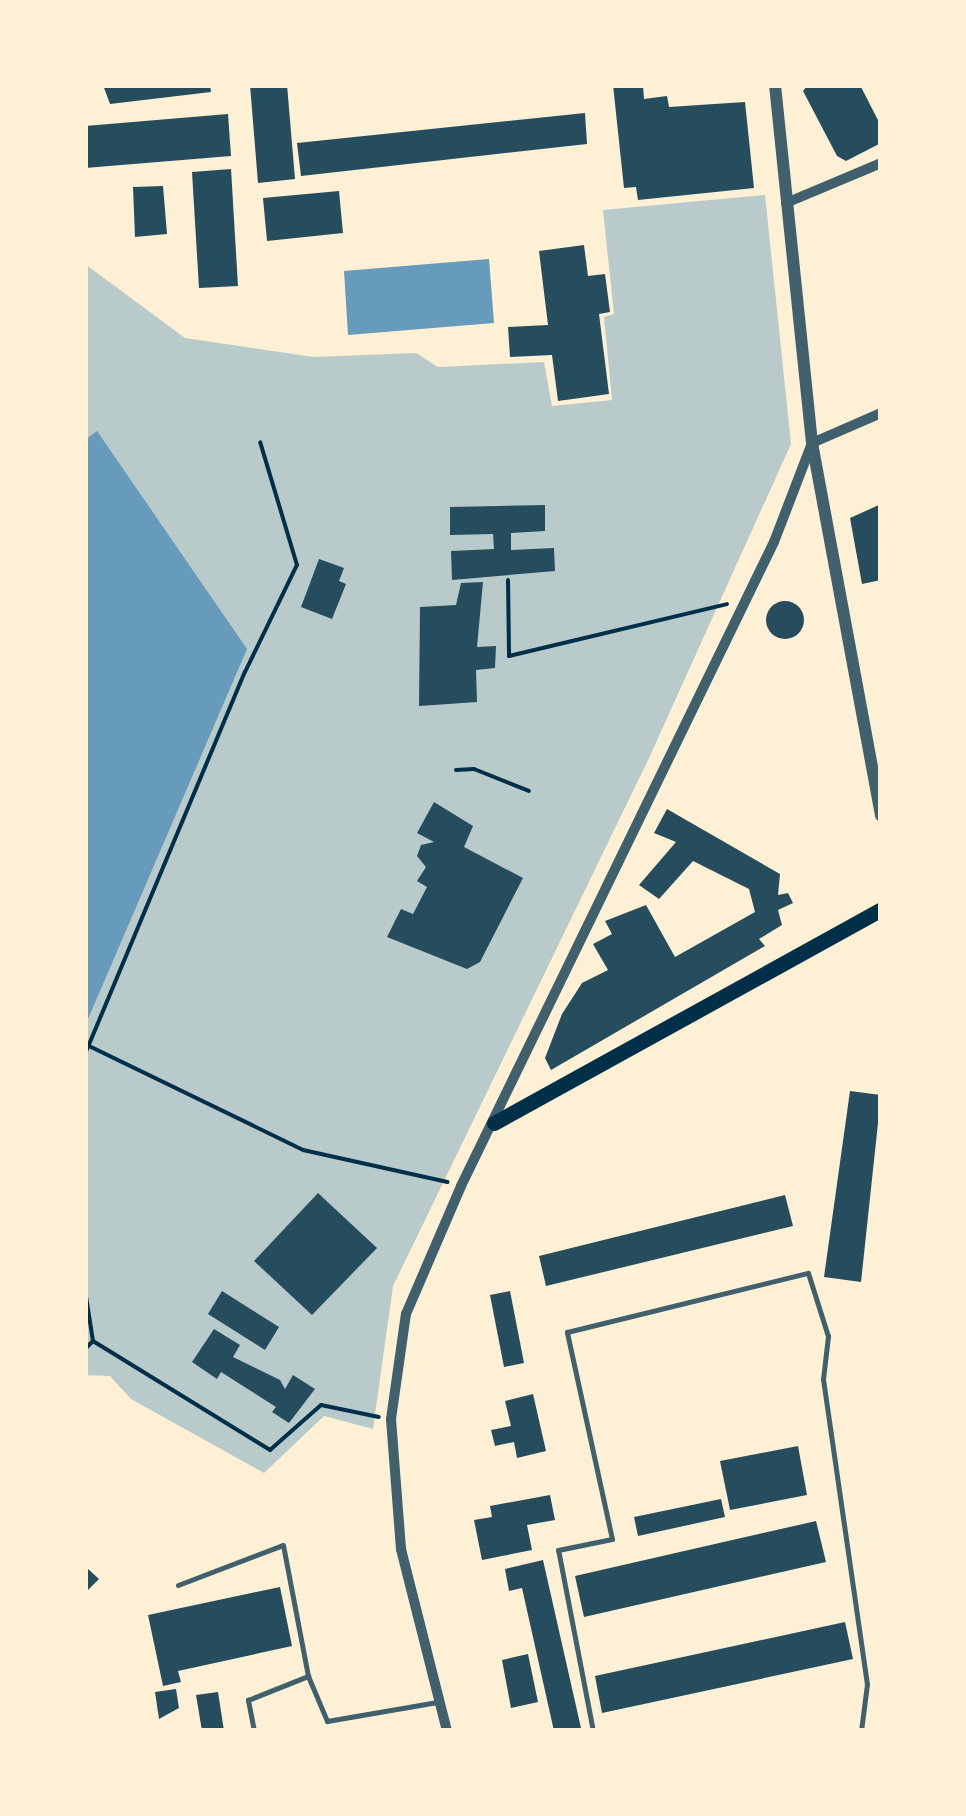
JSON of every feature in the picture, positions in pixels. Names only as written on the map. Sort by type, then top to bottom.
[{"type":"main road","points":[[494,1123],[881,909]]},
{"type":"street","points":[[775,85],[812,443],[881,816]]},
{"type":"street","points":[[786,203],[881,164]]},
{"type":"street","points":[[447,1731],[402,1549],[392,1420],[406,1314],[461,1186],[739,612],[812,443],[881,413]]},
{"type":"lane","points":[[593,1731],[558,1550],[612,1538],[567,1332],[808,1273],[828,1336],[824,1379],[867,1684],[861,1731]]},
{"type":"lane","points":[[178,1586],[283,1545],[308,1676],[327,1721],[440,1702]]},
{"type":"lane","points":[[254,1731],[248,1700],[308,1676]]},
{"type":"path","points":[[85,1054],[245,672],[297,565],[260,442]]},
{"type":"path","points":[[508,580],[509,656],[726,603],[739,612]]},
{"type":"path","points":[[456,770],[474,769],[529,792]]},
{"type":"path","points":[[88,1045],[303,1150],[461,1186]]},
{"type":"path","points":[[85,1290],[93,1341],[270,1450],[320,1405],[392,1420]]},
{"type":"path","points":[[85,1349],[93,1341]]},
{"type":"shaded area","points":[[765,195],[791,444],[649,758],[393,1286],[373,1429],[324,1416],[264,1473],[131,1399],[110,1376],[85,1375],[85,264],[185,338],[314,357],[416,353],[438,367],[544,362],[552,406],[612,400],[604,317],[614,314],[603,210]]},
{"type":"water","points":[[489,259],[494,323],[348,335],[344,271]]},
{"type":"water","points":[[97,431],[247,649],[85,1026],[85,440]]},
{"type":"building","points":[[103,85],[210,85],[211,92],[110,104]]},
{"type":"building","points":[[250,85],[287,85],[295,179],[258,183]]},
{"type":"building","points":[[613,85],[643,85],[644,99],[667,96],[669,107],[745,102],[754,188],[638,200],[636,187],[624,188]]},
{"type":"building","points":[[808,85],[860,85],[881,126],[879,144],[846,161],[837,156],[803,91]]},
{"type":"building","points":[[585,113],[587,144],[301,176],[297,143]]},
{"type":"building","points":[[228,114],[231,156],[85,168],[85,126]]},
{"type":"building","points":[[231,169],[238,286],[199,288],[192,172]]},
{"type":"building","points":[[163,186],[167,234],[135,237],[133,187]]},
{"type":"building","points":[[339,191],[343,233],[267,241],[263,198]]},
{"type":"building","points":[[584,245],[588,276],[605,274],[610,312],[599,314],[609,394],[558,401],[552,355],[510,357],[508,327],[548,325],[539,251]]},
{"type":"building","points":[[881,504],[881,580],[862,584],[850,518]]},
{"type":"building","points":[[545,505],[545,531],[511,533],[511,550],[554,548],[555,571],[452,580],[451,551],[494,549],[493,534],[450,535],[450,507]]},
{"type":"building","points":[[319,559],[344,568],[339,581],[346,584],[332,619],[301,607]]},
{"type":"building","points":[[483,582],[477,647],[496,646],[495,668],[476,670],[477,702],[419,706],[420,607],[456,605],[461,583]]},
{"type":"building","points":[[785,601],[798,607],[804,620],[798,633],[785,639],[772,633],[766,620],[772,607]]},
{"type":"building","points":[[434,802],[473,826],[464,847],[523,878],[480,962],[467,969],[387,937],[401,909],[413,914],[427,887],[417,881],[426,867],[417,856],[421,845],[434,842],[417,833]]},
{"type":"building","points":[[667,809],[780,874],[778,895],[788,893],[793,903],[778,910],[782,925],[759,939],[765,946],[551,1070],[545,1058],[562,1014],[582,983],[608,970],[593,944],[612,934],[605,921],[646,905],[675,957],[755,912],[749,889],[693,861],[659,899],[639,885],[676,842],[654,833]]},
{"type":"building","points":[[850,1091],[881,1095],[861,1282],[824,1277]]},
{"type":"building","points":[[318,1193],[377,1248],[312,1315],[254,1261]]},
{"type":"building","points":[[785,1195],[793,1226],[546,1286],[539,1256]]},
{"type":"building","points":[[222,1291],[279,1327],[265,1350],[208,1314]]},
{"type":"building","points":[[510,1291],[524,1363],[504,1367],[490,1295]]},
{"type":"building","points":[[214,1329],[240,1345],[233,1357],[280,1380],[285,1389],[293,1375],[315,1389],[289,1423],[272,1412],[276,1407],[221,1372],[217,1379],[192,1362]]},
{"type":"building","points":[[533,1394],[546,1451],[517,1458],[514,1442],[495,1446],[491,1430],[511,1426],[505,1401]]},
{"type":"building","points":[[798,1446],[807,1495],[730,1510],[720,1461]]},
{"type":"building","points":[[550,1495],[555,1520],[527,1525],[532,1550],[482,1560],[474,1520],[492,1517],[490,1506]]},
{"type":"building","points":[[721,1499],[725,1517],[638,1536],[634,1517]]},
{"type":"building","points":[[816,1521],[826,1562],[584,1617],[575,1576]]},
{"type":"building","points":[[543,1560],[581,1728],[570,1731],[554,1731],[522,1588],[509,1591],[505,1569]]},
{"type":"building","points":[[87,1568],[99,1579],[85,1593],[85,1571]]},
{"type":"building","points":[[280,1587],[292,1646],[178,1671],[181,1682],[163,1686],[148,1615]]},
{"type":"building","points":[[845,1622],[853,1659],[602,1713],[595,1676]]},
{"type":"building","points":[[528,1654],[538,1702],[511,1708],[502,1660]]},
{"type":"building","points":[[176,1689],[179,1708],[159,1719],[155,1692]]},
{"type":"building","points":[[218,1692],[224,1731],[202,1731],[196,1695]]}]
